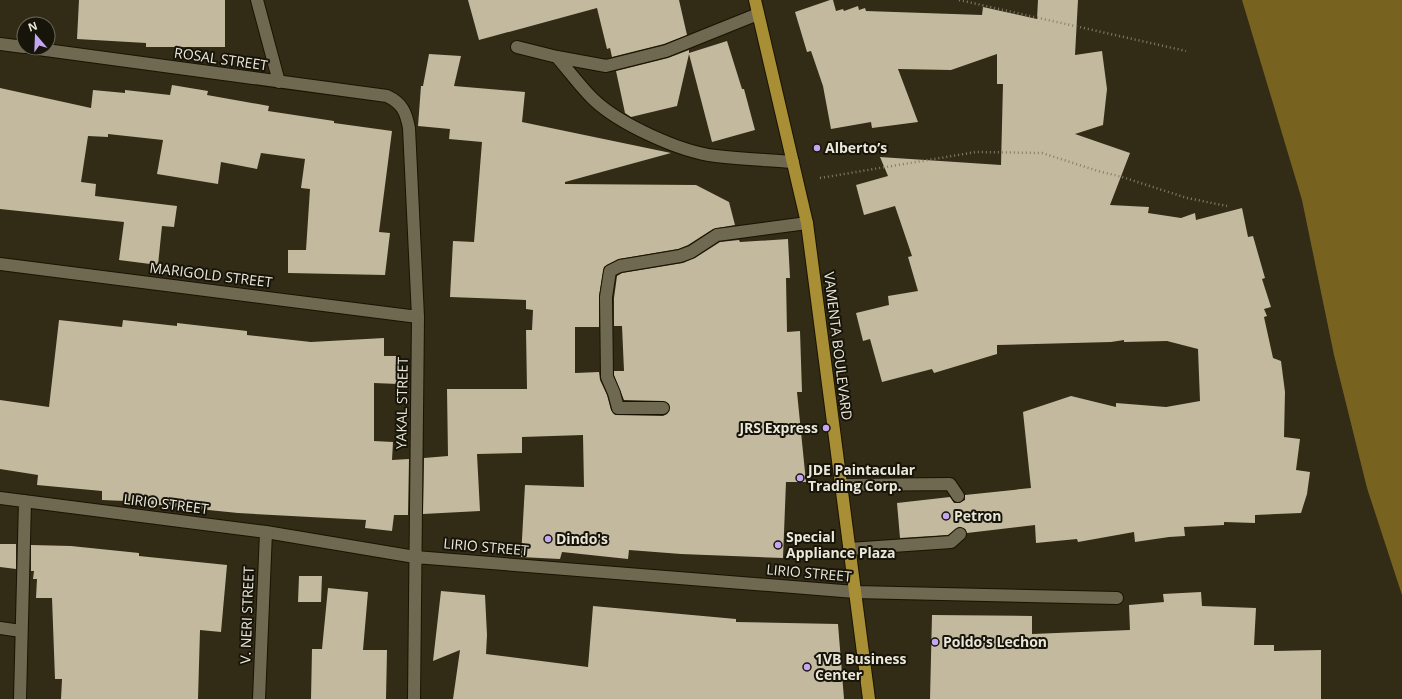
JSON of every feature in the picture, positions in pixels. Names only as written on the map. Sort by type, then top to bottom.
[{"type":"main road","name":"VAMENTA BOULEVARD","points":[[755,0],[807,222],[869,699]]},
{"type":"street","points":[[257,0],[279,82]]},
{"type":"street","points":[[517,47],[556,58],[606,66],[666,51],[758,14]]},
{"type":"street","points":[[0,44],[16,46]]},
{"type":"street","name":"ROSAL STREET","points":[[56,51],[387,96],[396,100],[402,108]]},
{"type":"street","points":[[556,58],[593,99],[627,124],[664,141],[690,150],[715,156],[793,162]]},
{"type":"street","name":"YAKAL STREET","points":[[402,108],[407,117],[409,128],[418,317],[414,699]]},
{"type":"street","points":[[663,408],[618,408],[614,393],[607,377],[606,297],[610,271],[620,266],[680,256],[691,252],[717,235],[807,222]]},
{"type":"street","name":"MARIGOLD STREET","points":[[0,264],[418,317]]},
{"type":"street","points":[[841,484],[950,484],[958,496]]},
{"type":"street","name":"LIRIO STREET","points":[[0,498],[266,532],[415,557],[855,592],[1117,598]]},
{"type":"street","points":[[20,699],[25,501]]},
{"type":"street","name":"V. NERI STREET","points":[[259,699],[266,532]]},
{"type":"street","points":[[849,549],[951,542],[960,534]]},
{"type":"street","points":[[0,628],[21,631]]},
{"type":"path","points":[[959,0],[1186,51]]},
{"type":"path","points":[[797,182],[976,152],[1042,153],[1098,171],[1137,181],[1187,198],[1226,206]]},
{"type":"shaded area","points":[[1242,0],[1402,0],[1402,595],[1367,488],[1334,355],[1302,200]]},
{"type":"building","points":[[79,0],[225,0],[225,47],[146,47],[146,43],[77,39]]},
{"type":"building","points":[[468,0],[679,0],[687,35],[664,44],[612,57],[610,48],[607,49],[597,8],[479,40]]},
{"type":"building","points":[[833,0],[836,11],[843,9],[844,11],[858,6],[859,10],[865,8],[866,11],[982,15],[983,7],[1037,19],[1038,0],[1078,0],[1075,55],[1102,51],[1107,89],[1103,125],[1075,134],[1130,153],[1110,205],[1149,207],[1148,213],[1181,218],[1195,213],[1196,220],[1242,208],[1248,237],[1253,236],[1265,278],[1262,279],[1271,307],[1264,309],[1267,316],[1264,317],[1273,358],[1281,361],[1285,392],[1284,437],[1300,439],[1296,470],[1310,472],[1307,494],[1301,513],[1255,515],[1255,523],[1224,522],[1224,525],[1184,527],[1185,536],[1135,542],[1134,532],[1078,542],[1077,539],[1036,543],[1035,525],[967,533],[965,529],[959,527],[948,535],[900,538],[897,503],[950,497],[954,503],[959,503],[965,500],[965,495],[1031,488],[1023,412],[1071,396],[1116,407],[1116,403],[1166,407],[1200,401],[1198,349],[1167,341],[1124,342],[1124,340],[1111,342],[997,345],[997,354],[934,373],[932,369],[882,382],[870,339],[863,341],[856,313],[889,305],[888,296],[918,291],[908,257],[912,256],[895,206],[864,215],[856,185],[888,176],[880,157],[1001,165],[1003,84],[997,84],[997,54],[951,70],[898,69],[918,122],[872,128],[871,122],[831,129],[823,86],[811,51],[807,52],[795,12]]},
{"type":"building","points":[[727,41],[742,89],[744,89],[755,130],[712,142],[689,54],[677,106],[631,117],[625,113],[616,71],[668,58],[689,50],[689,53]]},
{"type":"building","points":[[429,54],[461,56],[454,86],[525,92],[522,122],[671,153],[565,182],[565,184],[696,185],[729,202],[735,225],[713,229],[688,245],[678,249],[619,259],[604,267],[599,296],[599,327],[575,327],[575,373],[599,372],[600,380],[607,395],[611,410],[615,415],[663,416],[667,414],[670,408],[669,404],[663,401],[624,400],[614,375],[614,371],[624,371],[622,326],[614,326],[614,298],[617,276],[622,273],[683,263],[695,258],[720,242],[788,239],[790,278],[786,278],[787,332],[800,331],[802,392],[797,392],[806,482],[786,482],[783,558],[681,554],[629,550],[628,559],[562,552],[560,559],[521,557],[525,485],[584,487],[583,435],[522,437],[522,453],[477,454],[480,511],[423,514],[424,458],[448,456],[447,389],[527,389],[526,330],[532,330],[533,310],[526,309],[526,300],[450,297],[453,241],[474,242],[482,142],[449,139],[450,129],[418,126],[421,86],[423,86]]},
{"type":"building","points":[[172,85],[208,91],[207,95],[269,106],[268,111],[334,121],[334,123],[392,131],[379,232],[390,233],[385,275],[288,273],[288,250],[306,250],[310,189],[301,188],[305,159],[261,153],[257,169],[221,162],[218,184],[157,174],[163,140],[108,134],[108,137],[88,136],[81,182],[96,184],[95,196],[177,206],[174,227],[162,226],[158,265],[119,260],[124,222],[0,209],[0,88],[91,108],[93,90],[125,93],[125,90],[170,95]]},
{"type":"building","points":[[59,320],[122,327],[123,320],[177,326],[177,323],[247,331],[247,335],[311,342],[384,338],[384,356],[399,356],[398,384],[374,383],[374,441],[393,442],[392,460],[409,459],[408,515],[394,515],[392,531],[365,528],[366,520],[238,513],[149,504],[149,502],[102,500],[102,491],[37,485],[38,475],[0,469],[0,400],[49,407]]},
{"type":"building","points":[[0,544],[16,544],[16,569],[0,567]]},
{"type":"building","points":[[31,545],[71,546],[139,553],[139,556],[227,565],[221,632],[200,630],[198,699],[61,699],[62,679],[55,679],[52,598],[36,598],[37,579],[33,579],[34,571],[31,571]]},
{"type":"building","points":[[299,576],[322,576],[321,602],[298,602]]},
{"type":"building","points":[[328,588],[368,592],[363,650],[387,650],[386,699],[311,699],[312,649],[322,649]]},
{"type":"building","points":[[441,591],[485,595],[487,635],[486,654],[588,667],[593,606],[736,619],[736,622],[838,624],[844,699],[453,699],[460,650],[433,661]]},
{"type":"building","points":[[1201,592],[1202,606],[1256,608],[1254,645],[1274,645],[1274,651],[1321,650],[1321,699],[930,699],[932,615],[1032,616],[1032,634],[1130,630],[1129,605],[1164,602],[1163,594]]},
{"type":"place","name":"Alberto’s","points":[[817,148]]},
{"type":"place","name":"JRS Express","points":[[826,428]]},
{"type":"place","name":"JDE Paintacular Trading Corp.","points":[[800,478]]},
{"type":"place","name":"Petron","points":[[946,516]]},
{"type":"place","name":"Dindo's","points":[[548,539]]},
{"type":"place","name":"Special Appliance Plaza","points":[[778,545]]},
{"type":"place","name":"Poldo's Lechon","points":[[935,642]]},
{"type":"place","name":"1VB Business Center","points":[[807,667]]}]
